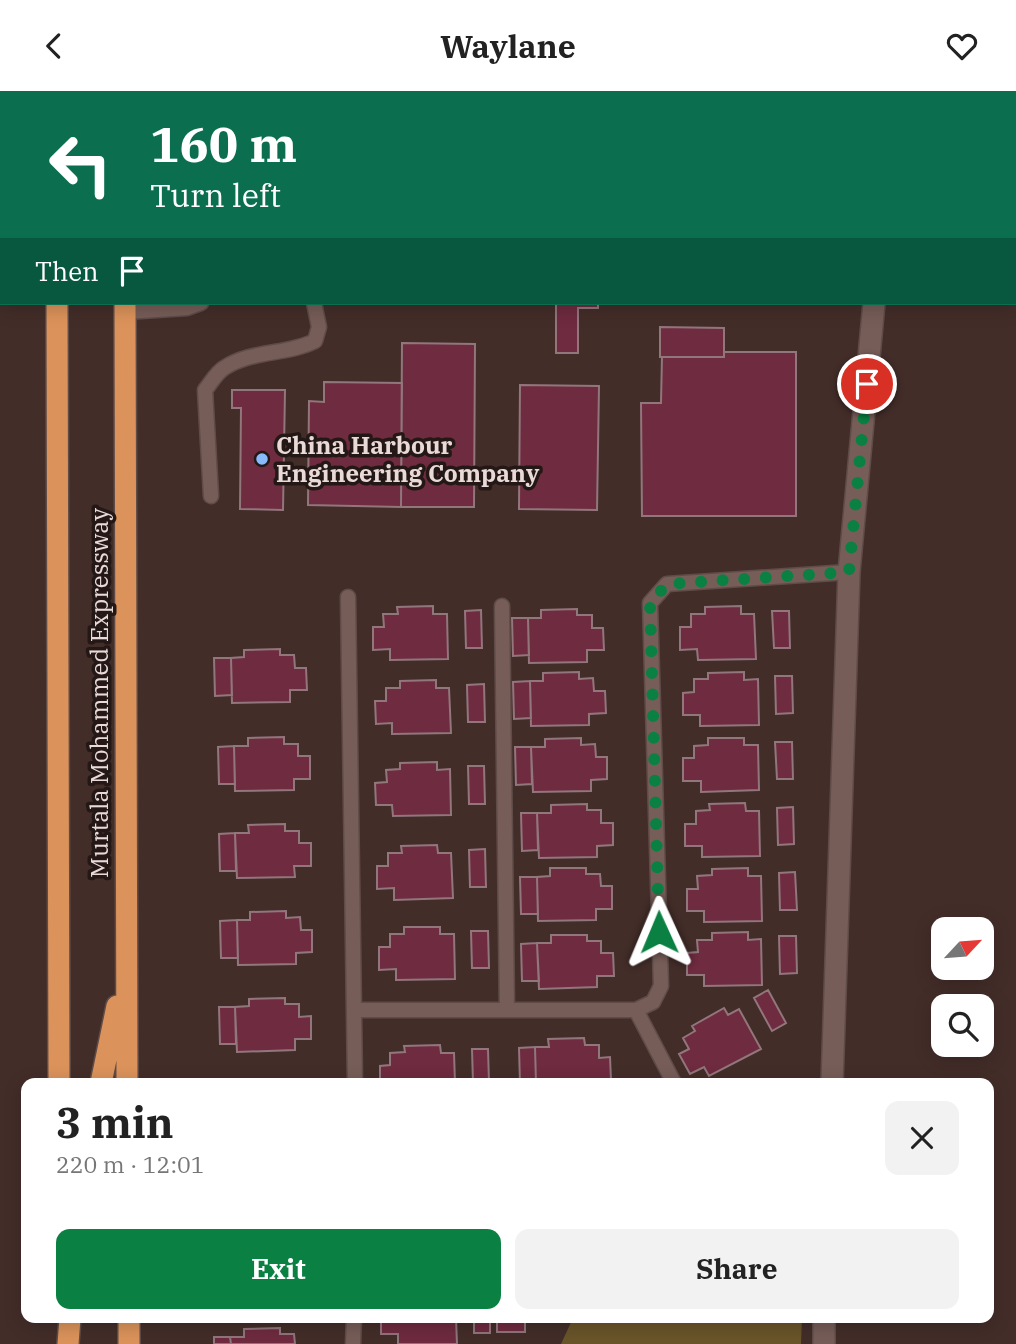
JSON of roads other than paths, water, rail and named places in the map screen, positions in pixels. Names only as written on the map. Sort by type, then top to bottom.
[{"type":"highway","name":"Murtala Mohammed Expressway","points":[[57,305],[59,1078]]},
{"type":"highway","name":"Murtala Mohammed Expressway","points":[[126,307],[127,1078]]},
{"type":"highway","points":[[103,1078],[126,963]]},
{"type":"highway","points":[[59,1323],[60,1344]]},
{"type":"highway","points":[[68,1344],[70,1323]]},
{"type":"highway","points":[[129,1323],[130,1344]]},
{"type":"street","points":[[832,1078],[849,572],[874,305]]},
{"type":"street","points":[[824,1323],[824,1344]]},
{"type":"lane","points":[[126,307],[187,308],[195,305]]},
{"type":"lane","points":[[211,496],[205,390],[222,369],[244,359],[301,348],[315,341],[319,327],[314,305]]},
{"type":"lane","points":[[356,1010],[636,1010],[653,1002],[661,986],[650,603],[667,584],[849,572]]},
{"type":"lane","points":[[348,597],[355,1078]]},
{"type":"lane","points":[[502,606],[507,1010]]},
{"type":"lane","points":[[636,1010],[671,1078]]},
{"type":"lane","points":[[354,1323],[354,1344]]},
{"type":"place","name":"China Harbour Engineering Company","points":[[262,459]]}]
